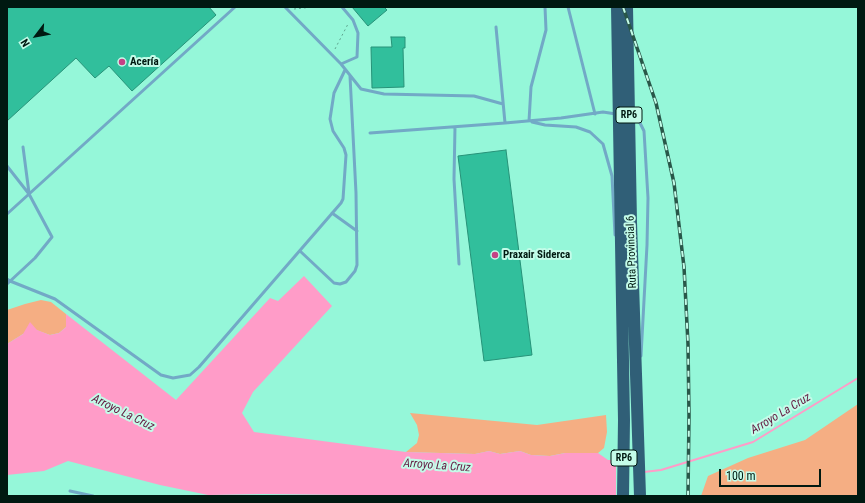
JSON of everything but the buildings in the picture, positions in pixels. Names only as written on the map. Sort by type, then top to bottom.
[{"type":"highway","name":"Ruta Provincial 6","points":[[617,7],[625,222],[638,420],[640,496]]},
{"type":"highway","name":"Ruta Provincial 6","points":[[623,496],[624,420],[622,329],[625,222],[627,7]]},
{"type":"lane","points":[[7,214],[234,7]]},
{"type":"lane","points":[[341,64],[357,57],[358,33],[352,18],[342,7]]},
{"type":"lane","points":[[529,121],[531,86],[546,30],[545,7]]},
{"type":"lane","points":[[568,7],[595,114]]},
{"type":"lane","points":[[286,8],[341,64],[361,89],[384,94],[474,96],[503,104]]},
{"type":"lane","points":[[496,27],[505,123]]},
{"type":"lane","points":[[7,166],[29,194],[52,237],[35,258],[8,281],[55,299],[161,375],[173,378],[190,375],[200,368],[343,199],[346,156],[344,148],[333,131],[330,119],[334,93],[345,70]]},
{"type":"lane","points":[[300,251],[334,283],[340,284],[346,282],[355,271],[357,265],[356,193],[350,76]]},
{"type":"lane","points":[[370,134],[529,121],[603,112],[625,114],[638,119],[644,131],[648,198],[641,362]]},
{"type":"lane","points":[[529,121],[545,125],[576,127],[590,132],[603,144],[612,176],[615,241]]},
{"type":"lane","points":[[455,127],[454,179],[459,264]]},
{"type":"lane","points":[[23,147],[29,194]]},
{"type":"lane","points":[[332,213],[357,232]]},
{"type":"lane","points":[[617,271],[622,329]]},
{"type":"lane","points":[[638,420],[640,369]]},
{"type":"lane","points":[[70,491],[93,496]]},
{"type":"path","points":[[286,8],[313,7]]},
{"type":"path","points":[[332,55],[352,18]]},
{"type":"shaded area","points":[[41,300],[51,302],[66,314],[66,327],[59,333],[50,335],[36,330],[23,334],[7,344],[7,310]]},
{"type":"shaded area","points":[[858,404],[858,496],[701,496],[708,476],[748,458],[805,440]]},
{"type":"shaded area","points":[[410,413],[537,425],[606,415],[607,432],[604,448],[598,453],[565,453],[550,456],[531,455],[520,451],[500,454],[489,451],[475,454],[406,452],[417,443],[419,435],[417,425]]},
{"type":"water","points":[[304,276],[332,306],[253,392],[242,413],[254,432],[406,452],[475,454],[489,451],[500,454],[520,451],[531,455],[550,456],[565,453],[598,453],[608,460],[616,460],[616,496],[208,495],[160,485],[68,461],[44,471],[7,475],[7,344],[23,334],[30,322],[37,330],[50,335],[59,333],[66,327],[66,314],[176,400],[270,298],[278,301]]},
{"type":"waterway","name":"Arroyo La Cruz","points":[[644,472],[661,470],[753,442],[858,378]]},
{"type":"railway","points":[[623,7],[656,103],[674,183],[684,267],[688,344],[688,496]]},
{"type":"place","name":"Acería","points":[[122,62]]},
{"type":"place","name":"Praxair Siderca","points":[[495,255]]}]
